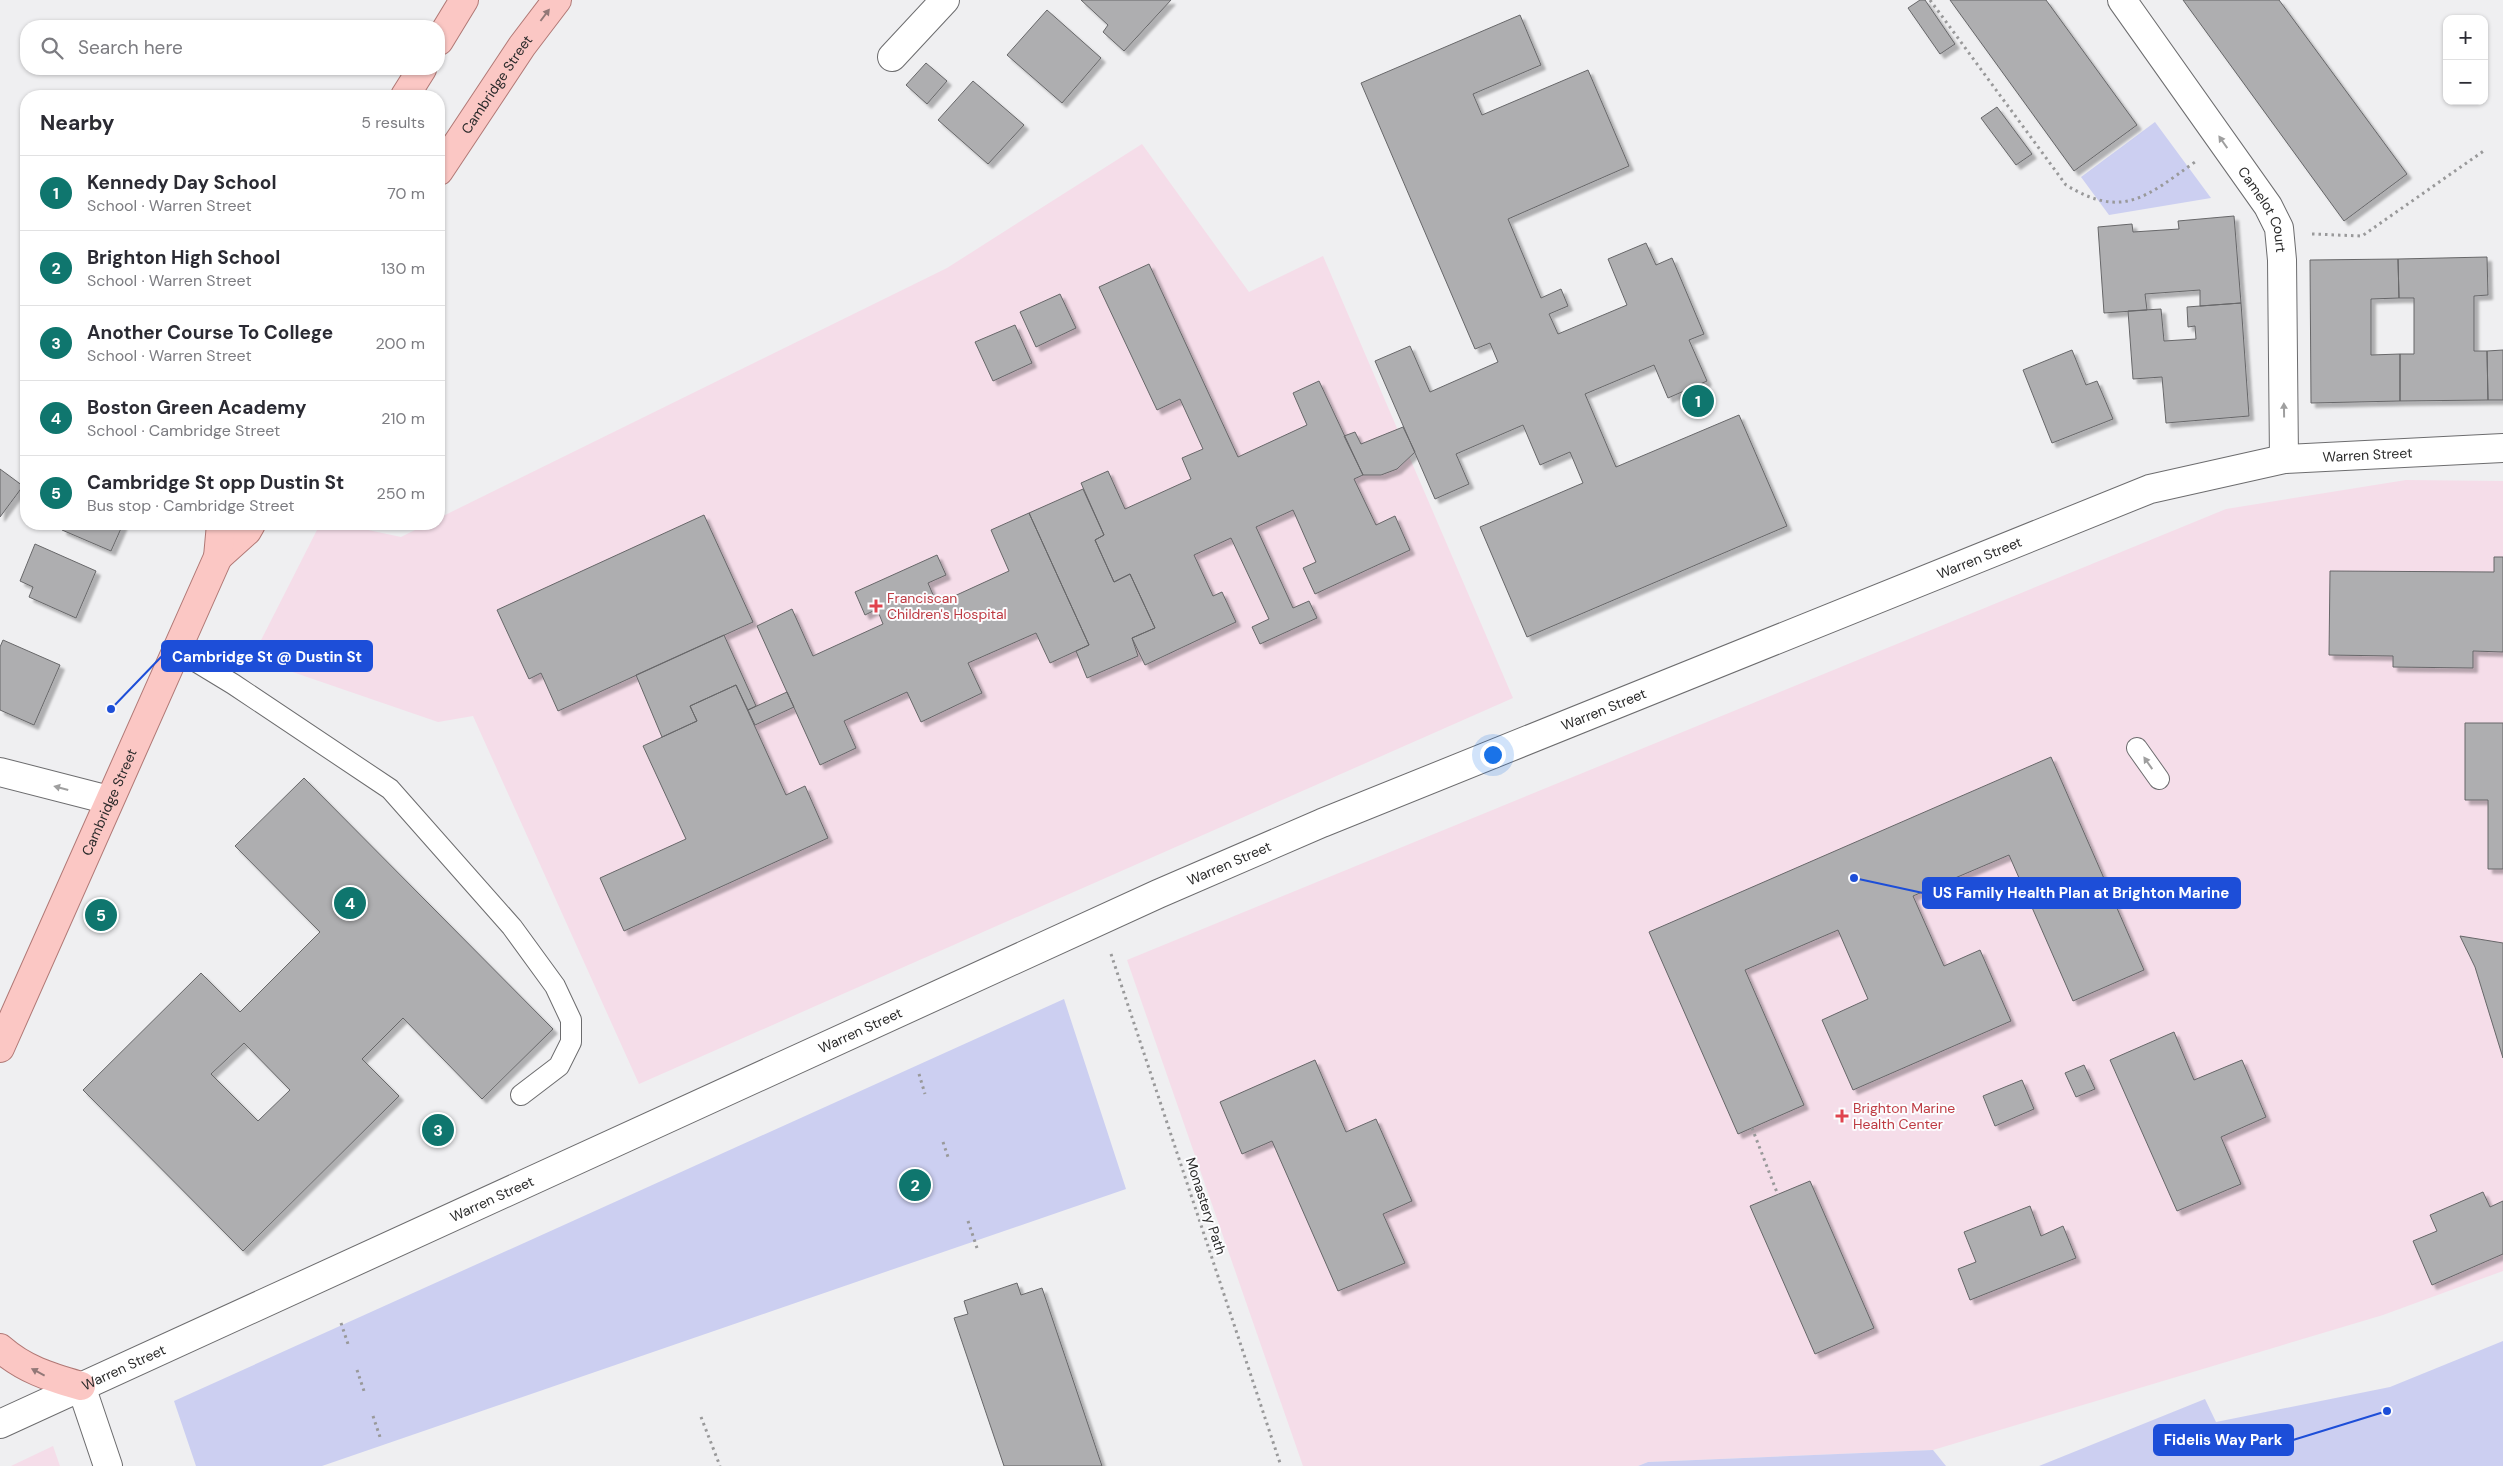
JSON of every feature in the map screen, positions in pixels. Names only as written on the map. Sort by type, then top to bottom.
[{"type":"main road","points":[[445,31],[464,0]]},
{"type":"main road","name":"Cambridge Street","points":[[445,163],[522,46],[557,0]]},
{"type":"main road","points":[[409,90],[418,75]]},
{"type":"main road","name":"Cambridge Street","points":[[0,1048],[218,557],[220,530]]},
{"type":"main road","name":"Cambridge Street","points":[[218,557],[248,530]]},
{"type":"main road","points":[[0,1348],[12,1358],[44,1376],[81,1386]]},
{"type":"street","points":[[892,57],[945,0]]},
{"type":"street","name":"Camelot Court","points":[[2122,0],[2268,206],[2279,228],[2282,260],[2284,459]]},
{"type":"street","name":"Warren Street","points":[[0,1424],[931,996],[1322,823],[1520,745],[2150,489],[2284,459],[2503,448]]},
{"type":"street","points":[[0,772],[109,800]]},
{"type":"street","points":[[81,1386],[108,1466]]},
{"type":"lane","points":[[177,650],[233,684],[390,789],[512,927],[555,986],[571,1020],[571,1042],[559,1066],[521,1095]]},
{"type":"lane","points":[[2137,748],[2159,779]]},
{"type":"path","points":[[1930,0],[2066,185],[2088,198],[2119,204],[2153,192],[2198,160]]},
{"type":"path","points":[[2311,234],[2362,236],[2485,150]]},
{"type":"path","name":"Monastery Path","points":[[1111,954],[1281,1466]]},
{"type":"path","points":[[919,1074],[926,1094]]},
{"type":"path","points":[[1752,1128],[1778,1195]]},
{"type":"path","points":[[943,1142],[949,1160]]},
{"type":"path","points":[[968,1220],[978,1248]]},
{"type":"path","points":[[341,1323],[348,1344]]},
{"type":"path","points":[[357,1370],[364,1391]]},
{"type":"path","points":[[372,1416],[380,1437]]},
{"type":"path","points":[[701,1417],[720,1466]]},
{"type":"shaded area","points":[[2155,122],[2211,198],[2109,215],[2081,177]]},
{"type":"shaded area","name":"Franciscan Children's Hospital","points":[[1142,144],[1249,292],[1323,256],[1513,698],[639,1084],[473,716],[438,722],[252,658],[317,530],[368,530],[401,537],[415,530],[445,530],[445,515],[947,268]]},
{"type":"shaded area","name":"Brighton Marine Health Center","points":[[2406,480],[2503,481],[2503,1271],[2383,1315],[1933,1450],[1648,1462],[1638,1466],[1303,1466],[1127,960],[2226,509]]},
{"type":"shaded area","points":[[1064,999],[1126,1189],[322,1466],[196,1466],[174,1401]]},
{"type":"shaded area","points":[[2503,1341],[2503,1466],[2039,1466],[2205,1399],[2216,1422],[2390,1387]]},
{"type":"shaded area","points":[[53,1446],[60,1466],[11,1466]]},
{"type":"shaded area","points":[[1933,1450],[1946,1466],[1638,1466],[1648,1462]]},
{"type":"building","points":[[1081,0],[1171,0],[1124,51],[1103,32],[1108,25]]},
{"type":"building","points":[[1920,0],[1925,0],[1955,44],[1940,54],[1908,8]]},
{"type":"building","points":[[1950,0],[2046,0],[2137,125],[2074,171]]},
{"type":"building","points":[[2183,0],[2279,0],[2407,174],[2344,221]]},
{"type":"building","points":[[1047,10],[1101,58],[1062,103],[1007,55]]},
{"type":"building","points":[[1520,15],[1541,65],[1473,94],[1482,115],[1588,70],[1629,166],[1508,219],[1541,298],[1561,289],[1568,306],[1549,314],[1558,334],[1627,305],[1608,259],[1646,243],[1656,265],[1672,258],[1704,334],[1689,340],[1707,381],[1668,398],[1654,365],[1585,394],[1616,467],[1739,415],[1787,526],[1527,637],[1480,527],[1583,483],[1570,452],[1540,465],[1523,425],[1456,454],[1469,484],[1435,499],[1375,361],[1410,346],[1430,392],[1498,362],[1490,343],[1475,349],[1361,83]]},
{"type":"building","points":[[926,63],[947,81],[927,104],[906,85]]},
{"type":"building","points":[[973,81],[1024,125],[988,164],[938,120]]},
{"type":"building","points":[[1997,107],[2032,154],[2016,165],[1981,118]]},
{"type":"building","points":[[2234,216],[2241,303],[2200,306],[2200,290],[2145,294],[2147,310],[2104,313],[2098,227],[2132,224],[2133,232],[2179,229],[2178,221]]},
{"type":"building","points":[[2487,257],[2488,295],[2474,296],[2474,351],[2487,351],[2488,400],[2400,401],[2400,354],[2414,354],[2414,298],[2399,298],[2398,259]]},
{"type":"building","points":[[2398,259],[2399,298],[2371,299],[2371,355],[2400,354],[2400,401],[2311,403],[2310,260]]},
{"type":"building","points":[[1149,264],[1238,457],[1307,425],[1293,393],[1319,381],[1363,475],[1354,479],[1376,525],[1395,516],[1410,550],[1315,594],[1303,568],[1316,562],[1293,510],[1256,527],[1293,608],[1309,601],[1317,618],[1260,644],[1252,627],[1269,619],[1231,538],[1194,555],[1213,596],[1222,592],[1236,622],[1145,665],[1132,638],[1155,628],[1130,574],[1114,582],[1095,540],[1104,535],[1081,483],[1108,471],[1125,509],[1191,479],[1182,458],[1203,449],[1180,399],[1157,410],[1099,287]]},
{"type":"building","points":[[1060,294],[1076,328],[1036,347],[1020,312]]},
{"type":"building","points":[[2241,303],[2249,416],[2166,423],[2162,377],[2133,379],[2128,311],[2161,309],[2164,341],[2196,339],[2195,326],[2188,327],[2187,307]]},
{"type":"building","points":[[1015,325],[1032,363],[993,381],[975,342]]},
{"type":"building","points":[[2072,350],[2086,385],[2097,381],[2113,419],[2052,443],[2023,370]]},
{"type":"building","points":[[2503,350],[2503,400],[2488,400],[2487,351]]},
{"type":"building","points":[[1403,427],[1415,452],[1397,469],[1381,475],[1363,475],[1344,436],[1355,432],[1361,444]]},
{"type":"building","points":[[0,469],[20,484],[20,490],[0,517]]},
{"type":"building","points":[[1083,489],[1104,535],[1095,540],[1114,582],[1130,574],[1155,628],[1132,638],[1138,656],[1087,678],[1076,651],[1089,645],[1029,513]]},
{"type":"building","points":[[1029,513],[1089,645],[1050,663],[1036,633],[968,663],[982,693],[921,722],[907,692],[844,721],[856,748],[820,765],[757,626],[792,609],[813,656],[883,624],[877,609],[865,615],[855,592],[937,555],[946,575],[928,583],[937,604],[1009,571],[991,530]]},
{"type":"building","points":[[704,515],[753,622],[558,711],[541,673],[529,679],[497,610]]},
{"type":"building","points":[[62,530],[120,530],[111,551]]},
{"type":"building","points":[[35,544],[96,571],[76,618],[29,597],[33,587],[20,581]]},
{"type":"building","points":[[2494,557],[2503,557],[2503,652],[2473,651],[2473,668],[2393,667],[2393,656],[2329,655],[2330,571],[2494,572]]},
{"type":"building","points":[[724,635],[756,706],[748,710],[736,685],[690,706],[697,721],[662,737],[636,675]]},
{"type":"building","points":[[3,640],[60,665],[34,725],[0,710],[0,647]]},
{"type":"building","points":[[736,685],[786,795],[805,786],[828,838],[624,931],[600,878],[686,839],[643,746],[697,721],[690,706]]},
{"type":"building","points":[[787,692],[794,707],[755,725],[748,710]]},
{"type":"building","points":[[2465,723],[2503,723],[2503,869],[2488,869],[2488,800],[2465,800]]},
{"type":"building","points":[[2051,757],[2144,970],[2073,1001],[2009,855],[1913,896],[1944,966],[1980,950],[2011,1021],[1853,1090],[1822,1020],[1868,999],[1838,930],[1745,970],[1804,1105],[1738,1134],[1649,932]]},
{"type":"building","points":[[304,778],[553,1029],[482,1099],[403,1018],[362,1059],[399,1096],[243,1251],[83,1090],[201,973],[240,1012],[320,932],[235,846]],"holes":[[[244,1043],[290,1090],[258,1121],[211,1074]]]},
{"type":"building","points":[[2460,936],[2503,943],[2503,1058],[2475,967]]},
{"type":"building","points":[[2174,1032],[2194,1080],[2242,1060],[2266,1117],[2221,1137],[2241,1184],[2177,1211],[2110,1060]]},
{"type":"building","points":[[1315,1060],[1346,1132],[1376,1119],[1412,1201],[1383,1214],[1405,1263],[1338,1291],[1272,1141],[1242,1154],[1220,1102]]},
{"type":"building","points":[[2084,1065],[2095,1089],[2076,1097],[2065,1073]]},
{"type":"building","points":[[2022,1080],[2034,1109],[1995,1126],[1983,1096]]},
{"type":"building","points":[[1810,1181],[1874,1328],[1815,1354],[1750,1206]]},
{"type":"building","points":[[2483,1192],[2490,1207],[2503,1201],[2503,1254],[2432,1285],[2413,1241],[2437,1231],[2430,1215]]},
{"type":"building","points":[[2030,1206],[2041,1236],[2063,1226],[2076,1258],[1970,1300],[1958,1269],[1976,1262],[1964,1232]]},
{"type":"building","points":[[1017,1283],[1021,1295],[1042,1288],[1102,1466],[1004,1466],[954,1318],[968,1314],[964,1301]]},
{"type":"place","name":"Kennedy Day School","points":[[1698,401]]},
{"type":"place","name":"Franciscan Children's Hospital","points":[[876,606]]},
{"type":"place","name":"Cambridge St @ Dustin St","points":[[111,709]]},
{"type":"place","name":"US Family Health Plan at Brighton Marine","points":[[1854,878]]},
{"type":"place","name":"Boston Green Academy","points":[[350,903]]},
{"type":"place","name":"Cambridge St opp Dustin St","points":[[101,915]]},
{"type":"place","name":"Brighton Marine Health Center","points":[[1842,1116]]},
{"type":"place","name":"Another Course To College","points":[[438,1130]]},
{"type":"place","name":"Brighton High School","points":[[915,1185]]},
{"type":"place","name":"Fidelis Way Park","points":[[2387,1411]]}]
